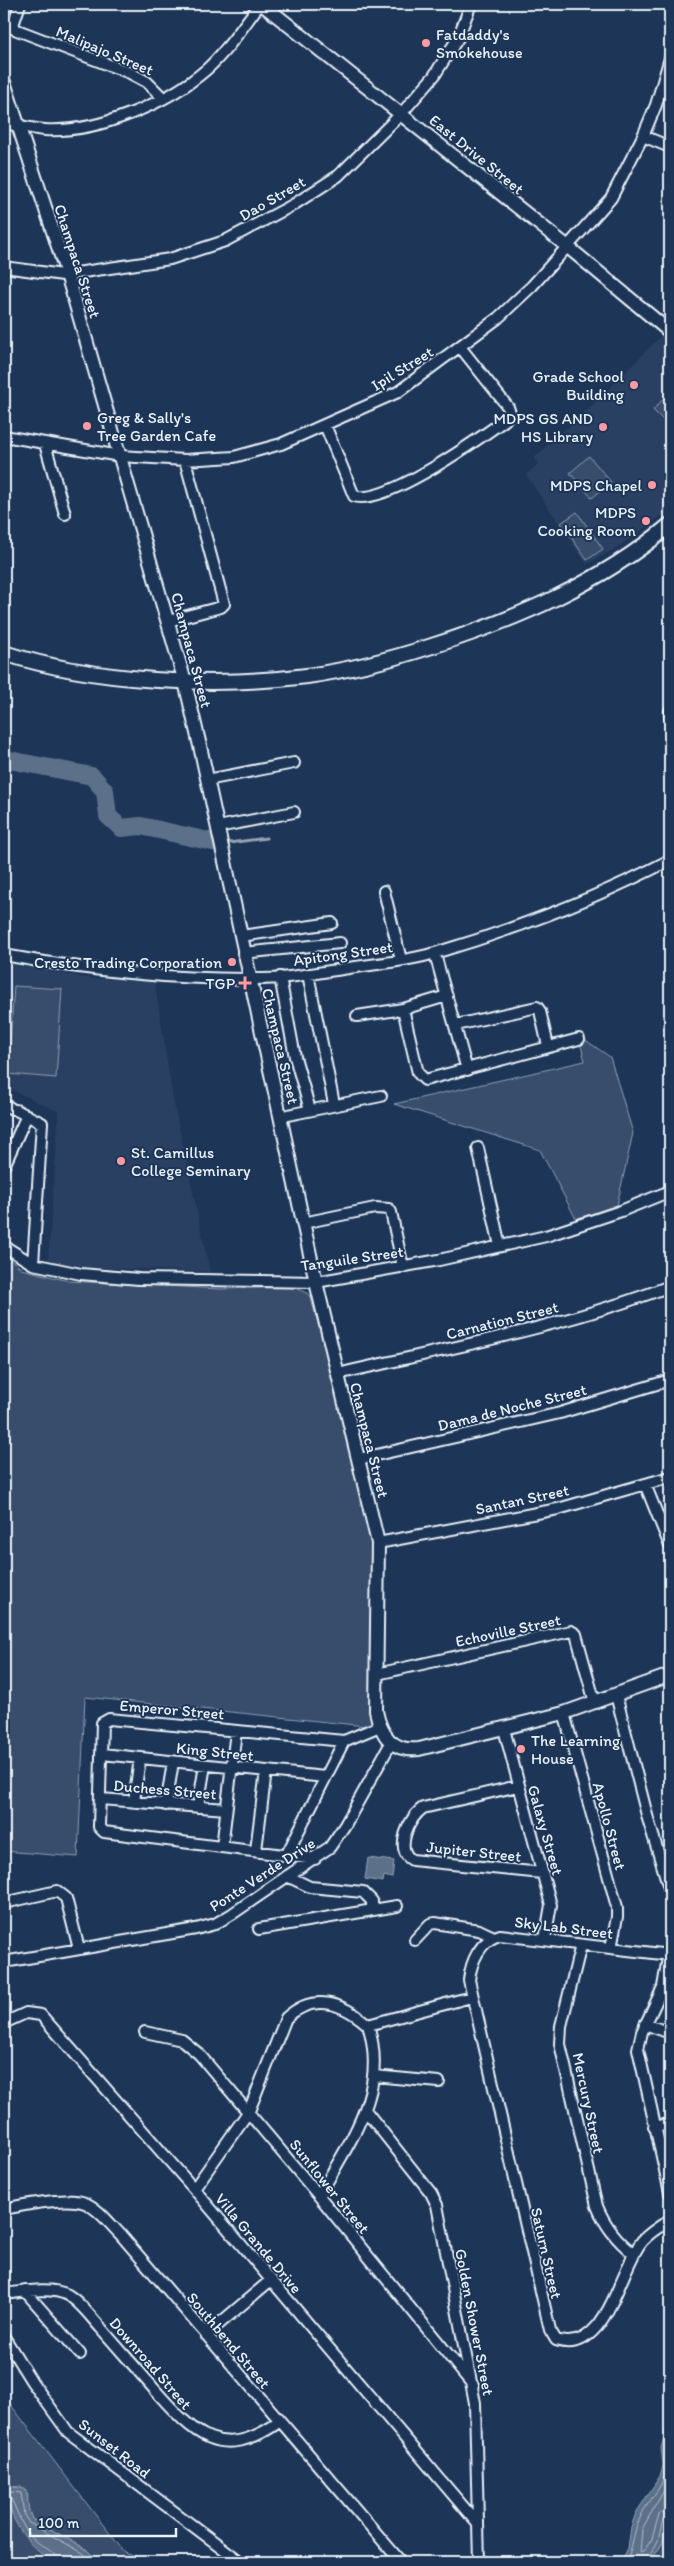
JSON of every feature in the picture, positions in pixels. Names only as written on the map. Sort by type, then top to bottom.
[{"type":"main road","points":[[4,653],[47,664],[123,677],[185,682],[309,676],[382,661],[488,628],[561,596],[636,552],[670,525]]},
{"type":"street","points":[[8,27],[20,4]]},
{"type":"street","points":[[4,123],[45,130],[84,128],[123,116],[163,98],[187,86],[208,67],[261,4]]},
{"type":"street","name":"East Drive Street","points":[[261,4],[568,247],[670,332]]},
{"type":"street","name":"Dao Street","points":[[4,267],[67,274],[170,259],[225,241],[293,205],[330,182],[371,146],[401,114],[434,76],[458,38],[471,4]]},
{"type":"street","name":"Malipajo Street","points":[[8,27],[130,73],[147,82],[163,98]]},
{"type":"street","name":"Ipil Street","points":[[4,436],[120,456],[185,460],[234,457],[281,444],[398,392],[461,348],[508,309],[568,247],[610,198],[643,136],[656,105],[670,58]]},
{"type":"street","name":"Champaca Street","points":[[4,82],[67,274],[185,682],[316,1282],[378,1543],[376,1711],[380,1726],[391,1743]]},
{"type":"street","points":[[643,136],[670,147]]},
{"type":"street","points":[[325,425],[354,496],[359,498],[384,491],[444,463],[506,420],[510,413],[508,407],[461,348]]},
{"type":"street","points":[[45,444],[65,514]]},
{"type":"street","points":[[168,621],[221,607],[224,604],[185,460]]},
{"type":"street","points":[[670,711],[670,716]]},
{"type":"street","points":[[207,780],[294,763]]},
{"type":"street","points":[[218,827],[294,812]]},
{"type":"street","name":"Apitong Street","points":[[4,954],[88,970],[174,978],[249,980],[280,978],[434,954],[552,915],[628,882],[670,860]]},
{"type":"street","points":[[384,891],[401,960]]},
{"type":"street","points":[[240,936],[332,923]]},
{"type":"street","points":[[243,953],[340,943]]},
{"type":"street","points":[[434,954],[448,996],[467,1070]]},
{"type":"street","points":[[308,974],[334,1104]]},
{"type":"street","points":[[280,978],[295,1057],[310,1110]]},
{"type":"street","points":[[358,1016],[403,1009],[448,996]]},
{"type":"street","points":[[456,1025],[537,1007],[540,1011],[548,1046]]},
{"type":"street","points":[[403,1009],[421,1078],[425,1080],[579,1039]]},
{"type":"street","points":[[288,1115],[334,1104],[347,1104],[382,1096]]},
{"type":"street","points":[[11,1108],[41,1122],[42,1129],[33,1264]]},
{"type":"street","points":[[4,1166],[27,1116]]},
{"type":"street","points":[[478,1148],[500,1246]]},
{"type":"street","name":"Tanguile Street","points":[[4,1246],[33,1264],[81,1274],[140,1279],[316,1282],[403,1267],[562,1231],[670,1191]]},
{"type":"street","points":[[303,1223],[375,1208],[389,1209],[403,1267]]},
{"type":"street","name":"Carnation Street","points":[[338,1374],[525,1331],[670,1286]]},
{"type":"street","name":"Dama de Noche Street","points":[[358,1458],[560,1413],[670,1380]]},
{"type":"street","name":"Santan Street","points":[[378,1543],[558,1509],[670,1476]]},
{"type":"street","points":[[646,1484],[670,1546]]},
{"type":"street","name":"Echoville Street","points":[[377,1674],[571,1631],[576,1634],[595,1703]]},
{"type":"street","points":[[391,1743],[405,1750],[419,1749],[504,1729],[595,1703],[670,1675]]},
{"type":"street","points":[[616,1695],[648,1819],[670,1891]]},
{"type":"street","name":"Apollo Street","points":[[564,1713],[616,1907],[617,1917],[611,1948]]},
{"type":"street","name":"Emperor Street","points":[[315,1859],[256,1850],[107,1833],[99,1827],[102,1722],[109,1719],[344,1741],[380,1726]]},
{"type":"street","name":"Galaxy Street","points":[[504,1729],[552,1905],[545,1939]]},
{"type":"street","points":[[222,1847],[236,1731]]},
{"type":"street","points":[[287,1854],[324,1776],[344,1741]]},
{"type":"street","name":"Ponte Verde Drive","points":[[4,1962],[194,1930],[215,1924],[315,1859],[337,1839],[391,1743]]},
{"type":"street","name":"King Street","points":[[102,1754],[324,1776]]},
{"type":"street","points":[[134,1802],[140,1758]]},
{"type":"street","points":[[166,1805],[173,1762]]},
{"type":"street","points":[[198,1807],[205,1765]]},
{"type":"street","points":[[256,1850],[266,1771]]},
{"type":"street","name":"Jupiter Street","points":[[518,1786],[423,1808],[418,1812],[411,1824],[403,1844],[404,1851],[406,1856],[412,1860],[542,1873]]},
{"type":"street","name":"Duchess Street","points":[[101,1799],[226,1810]]},
{"type":"street","points":[[287,1876],[310,1887],[363,1892],[372,1901],[372,1910]]},
{"type":"street","points":[[4,1903],[57,1891],[63,1893],[66,1898],[79,1949]]},
{"type":"street","points":[[259,1929],[397,1906]]},
{"type":"street","points":[[415,1940],[430,1924],[435,1923],[479,1930],[494,1937]]},
{"type":"street","name":"Sky Lab Street","points":[[471,1997],[470,1969],[480,1949],[494,1937],[506,1935],[581,1945],[670,1952]]},
{"type":"street","name":"Mercury Street","points":[[581,1945],[561,2026],[560,2044],[597,2206],[602,2218],[618,2242],[634,2254]]},
{"type":"street","points":[[670,1952],[663,1986],[645,2024],[638,2049],[654,2128],[670,2193]]},
{"type":"street","points":[[368,2025],[471,1997]]},
{"type":"street","name":"Saturn Street","points":[[471,1997],[550,2330],[556,2340],[568,2343],[582,2341],[597,2327],[634,2254],[649,2234],[670,2220]]},
{"type":"street","points":[[194,2189],[249,2111],[286,2018],[297,2008],[321,2002],[347,2009],[368,2025],[374,2054],[374,2076],[366,2112],[319,2196]]},
{"type":"street","name":"Villa Grande Drive","points":[[4,2023],[26,2013],[41,2015],[194,2189],[477,2523]]},
{"type":"street","points":[[645,2024],[670,2033]]},
{"type":"street","name":"Sunflower Street","points":[[145,2032],[186,2042],[249,2111],[473,2386]]},
{"type":"street","points":[[374,2076],[439,2082]]},
{"type":"street","name":"Golden Shower Street","points":[[366,2112],[431,2193],[437,2205],[473,2386],[477,2418],[478,2562]]},
{"type":"street","points":[[654,2128],[670,2124]]},
{"type":"street","name":"Southbend Street","points":[[4,2209],[37,2201],[83,2202],[92,2207],[120,2234],[279,2422],[401,2562]]},
{"type":"street","points":[[206,2335],[271,2280]]},
{"type":"street","points":[[25,2291],[80,2354]]},
{"type":"street","name":"Downroad Street","points":[[4,2294],[25,2291],[57,2291],[68,2295],[182,2421],[202,2435],[224,2441],[246,2438],[266,2431],[279,2422]]},
{"type":"street","name":"Sunset Road","points":[[4,2337],[38,2391],[68,2432],[241,2562]]},
{"type":"shaded area","points":[[662,335],[670,342],[670,509],[620,546],[587,564],[526,475],[538,464],[534,458],[598,400]]},
{"type":"shaded area","points":[[666,396],[670,399],[670,427],[653,410]]},
{"type":"shaded area","points":[[589,456],[611,482],[592,498],[570,473]]},
{"type":"shaded area","points":[[577,512],[603,549],[587,560],[561,523]]},
{"type":"shaded area","name":"St. Camillus College Seminary","points":[[4,963],[92,979],[154,978],[173,1099],[210,1272],[86,1267],[48,1261],[59,1112],[4,1086]]},
{"type":"shaded area","points":[[14,986],[62,989],[56,1078],[8,1074]]},
{"type":"shaded area","points":[[578,1035],[610,1057],[633,1133],[617,1205],[576,1219],[540,1150],[394,1104],[585,1061]]},
{"type":"shaded area","points":[[4,1254],[22,1269],[68,1281],[221,1289],[294,1287],[310,1295],[332,1374],[373,1551],[370,1686],[374,1722],[366,1726],[85,1697],[78,1857],[4,1851]]},
{"type":"shaded area","points":[[4,2396],[124,2552],[152,2562],[99,2562],[86,2549],[32,2519],[27,2505],[28,2495],[20,2486],[13,2487],[4,2477]]},
{"type":"shaded area","points":[[4,2493],[24,2533],[38,2548],[57,2562],[4,2562]]},
{"type":"shaded area","points":[[670,2504],[670,2562],[650,2562],[662,2544]]},
{"type":"water","points":[[368,1858],[394,1861],[392,1878],[384,1876],[383,1882],[365,1879]]},
{"type":"water","points":[[670,2415],[670,2504],[667,2530],[662,2544],[650,2562],[621,2562],[628,2548],[631,2527],[636,2513],[660,2476],[663,2465],[661,2448]]},
{"type":"water","points":[[4,2477],[13,2487],[25,2489],[32,2519],[86,2549],[99,2562],[71,2564],[56,2562],[34,2548],[25,2538],[12,2515]]},
{"type":"waterway","points":[[4,759],[92,776],[105,791],[108,816],[121,828],[141,826],[213,842]]},
{"type":"waterway","points":[[229,843],[266,838]]},
{"type":"place","name":"Fatdaddy's Smokehouse","points":[[426,43]]},
{"type":"place","name":"Grade School Building","points":[[634,385]]},
{"type":"place","name":"Greg & Sally's Tree Garden Cafe","points":[[87,426]]},
{"type":"place","name":"MDPS GS AND HS Library","points":[[603,427]]},
{"type":"place","name":"MDPS Chapel","points":[[652,485]]},
{"type":"place","name":"MDPS Cooking Room","points":[[646,521]]},
{"type":"place","name":"Cresto Trading Corporation","points":[[232,962]]},
{"type":"place","name":"TGP","points":[[245,983]]},
{"type":"place","name":"St. Camillus College Seminary","points":[[121,1161]]},
{"type":"place","name":"The Learning House","points":[[521,1749]]}]
